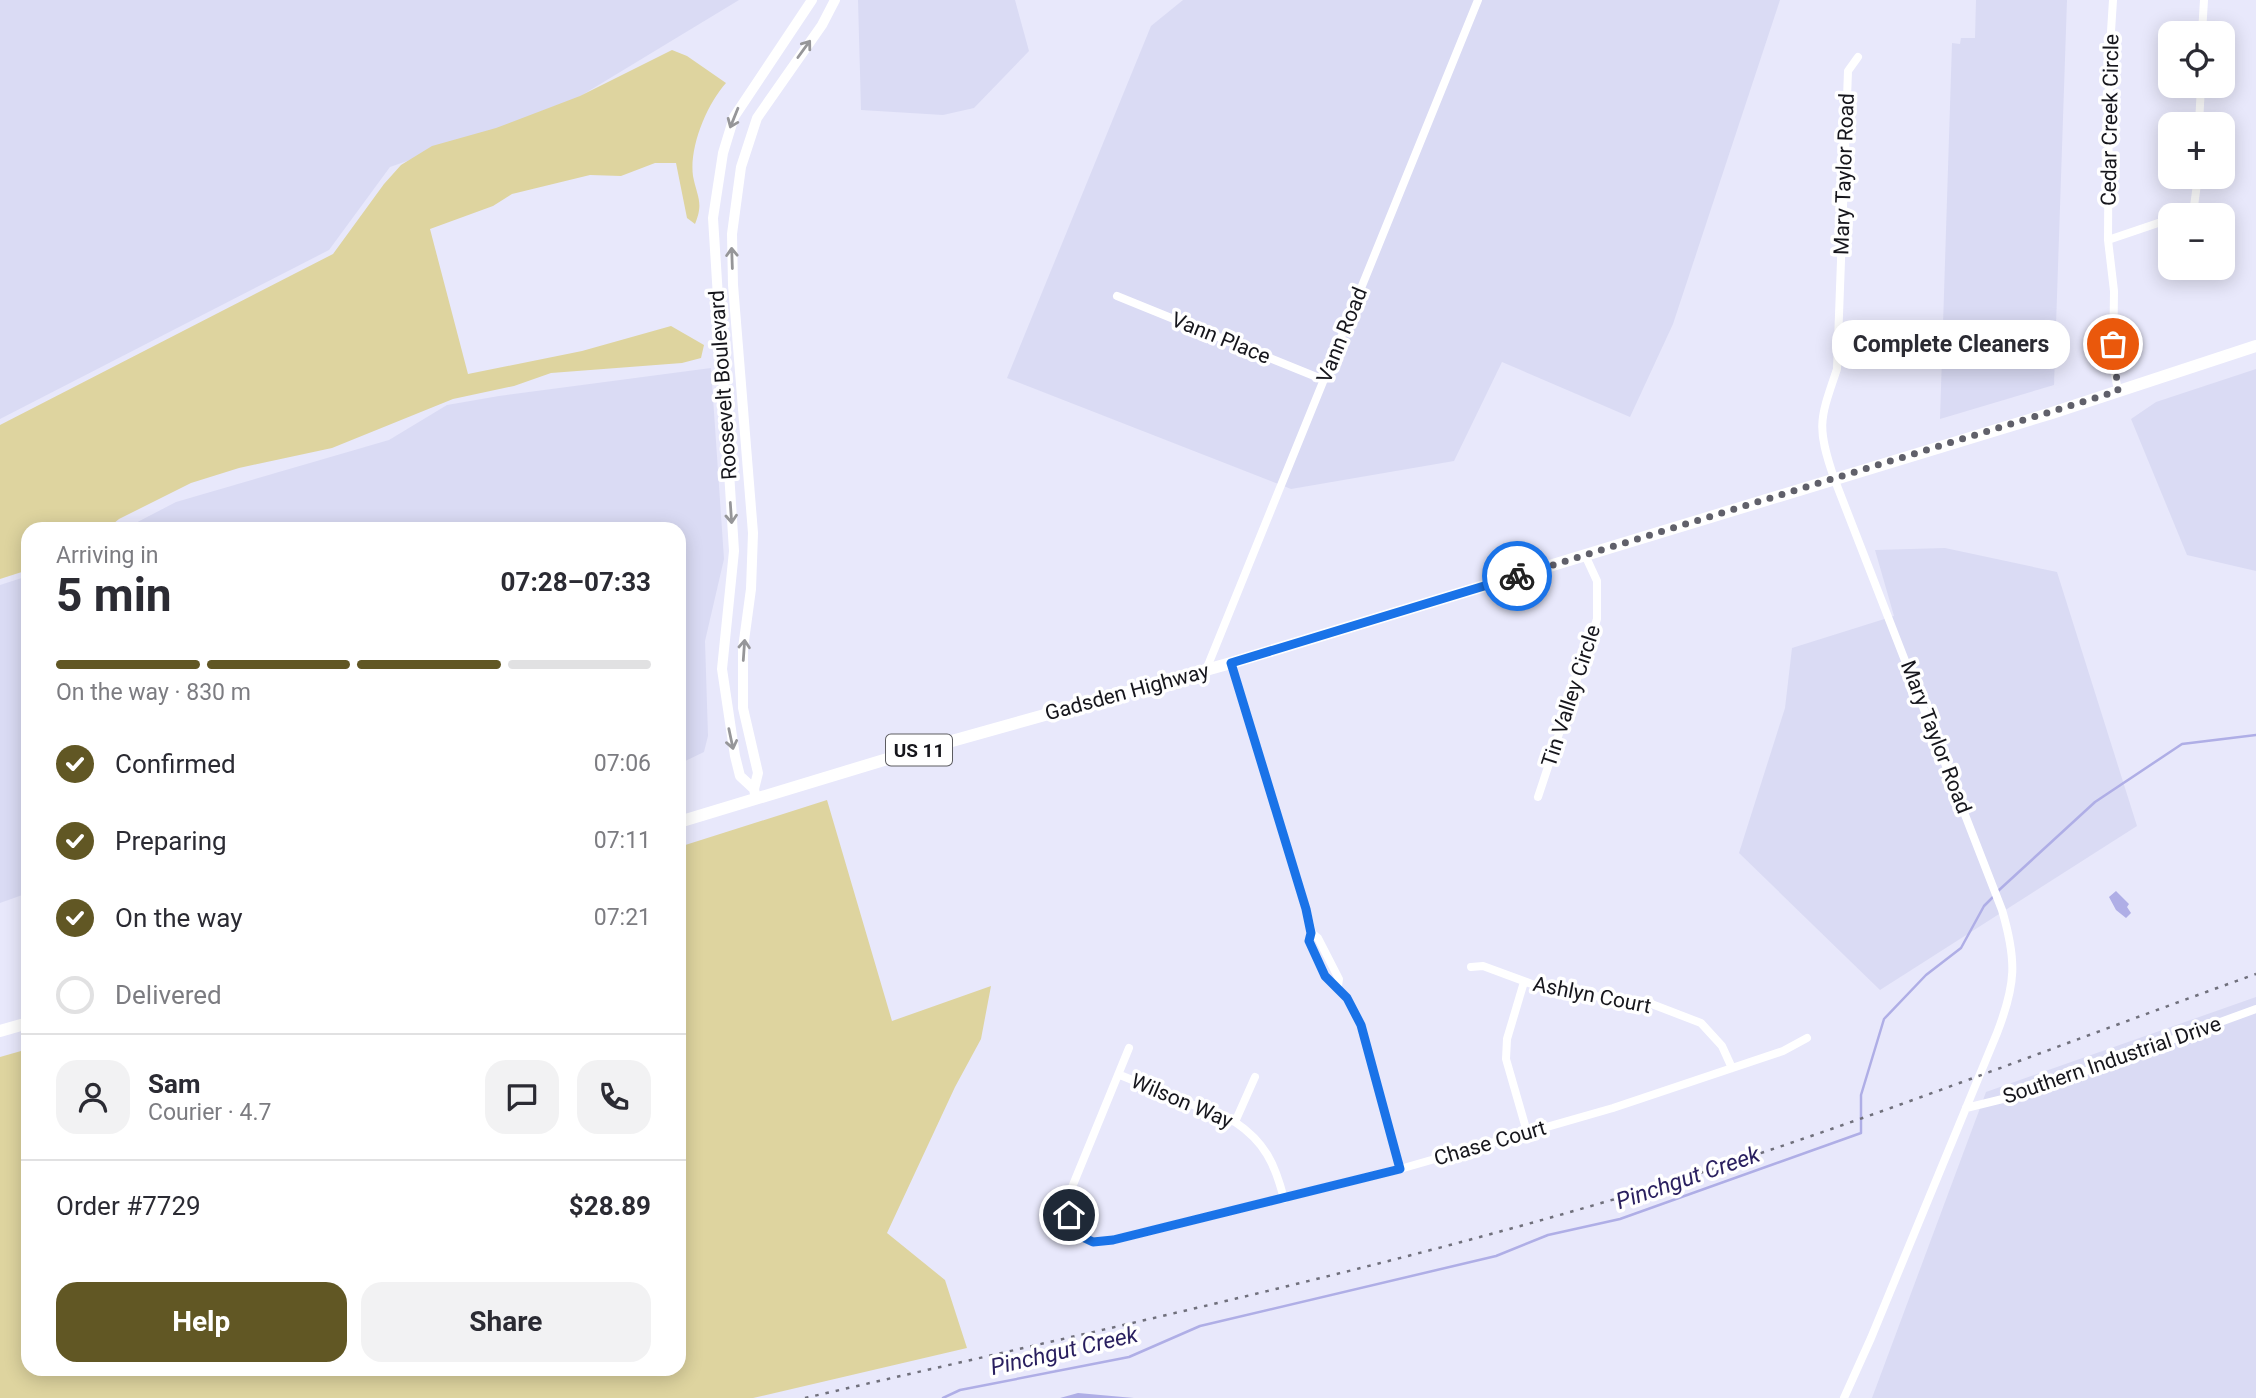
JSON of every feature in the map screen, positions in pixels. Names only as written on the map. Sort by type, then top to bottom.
[{"type":"main road","name":"Gadsden Highway","points":[[686,819],[755,794],[1231,663],[2118,391],[2256,346]]},
{"type":"main road","points":[[0,1031],[21,1025]]},
{"type":"street","name":"Roosevelt Boulevard","points":[[755,794],[740,776],[737,766],[728,724],[722,669],[734,551],[714,260],[714,203],[725,142],[740,105],[812,0]]},
{"type":"street","name":"Roosevelt Boulevard","points":[[755,794],[758,773],[748,735],[743,694],[753,533],[732,275],[734,215],[741,167],[758,118],[835,0]]},
{"type":"street","name":"Vann Road","points":[[1206,670],[1478,0]]},
{"type":"street","name":"Cedar Creek Circle","points":[[2113,0],[2109,63],[2108,240],[2114,291],[2113,364],[2118,391]]},
{"type":"street","points":[[2203,21],[2204,0]]},
{"type":"street","name":"Mary Taylor Road","points":[[1844,1398],[2011,998],[2014,970],[2010,937],[1989,874],[1834,478],[1819,428],[1837,369],[1848,71],[1858,57]]},
{"type":"street","name":"Cedar Creek Circle","points":[[2108,240],[2158,223]]},
{"type":"street","name":"Vann Place","points":[[1117,296],[1324,380]]},
{"type":"street","name":"Tin Valley Circle","points":[[1538,797],[1597,619],[1597,581],[1585,555]]},
{"type":"street","points":[[1231,663],[1311,933],[1318,938],[1339,979],[1338,986],[1361,1025],[1400,1169]]},
{"type":"street","name":"Ashlyn Court","points":[[1471,967],[1483,966],[1548,990],[1639,1001],[1701,1023],[1722,1046],[1732,1068]]},
{"type":"street","points":[[1524,982],[1507,1039],[1506,1059],[1527,1132]]},
{"type":"street","name":"Southern Industrial Drive","points":[[1966,1108],[2023,1094],[2256,1009]]},
{"type":"street","name":"Chase Court","points":[[1129,1048],[1068,1197],[1074,1233],[1093,1242],[1113,1240],[1400,1169],[1732,1068],[1783,1051],[1807,1038]]},
{"type":"street","name":"Wilson Way","points":[[1120,1075],[1235,1122],[1260,1140],[1270,1155],[1284,1199]]},
{"type":"street","points":[[1235,1122],[1255,1077]]},
{"type":"shaded area","points":[[0,0],[739,0],[564,106],[390,167],[329,250],[0,419]]},
{"type":"shaded area","points":[[858,0],[1015,0],[1029,51],[974,108],[943,115],[861,110]]},
{"type":"shaded area","points":[[1183,0],[1780,0],[1673,324],[1630,417],[1502,362],[1454,461],[1291,489],[1007,378],[1151,26]]},
{"type":"shaded area","points":[[1976,0],[2067,0],[2054,385],[1940,419],[1952,43],[1960,44],[1961,38],[1975,38]]},
{"type":"shaded area","points":[[672,50],[687,56],[726,83],[706,114],[694,152],[693,176],[699,205],[695,224],[687,218],[676,163],[655,163],[621,176],[590,175],[512,194],[493,206],[430,229],[468,374],[582,351],[671,326],[704,345],[701,358],[682,363],[551,373],[514,386],[453,399],[332,448],[239,468],[191,483],[115,522],[21,522],[21,572],[0,579],[0,425],[333,254],[401,165],[432,146],[496,128],[580,96]]},
{"type":"shaded area","points":[[711,368],[724,559],[705,641],[708,736],[704,752],[686,761],[686,522],[138,522],[176,502],[389,440],[447,405]]},
{"type":"shaded area","points":[[2256,369],[2256,571],[2187,555],[2131,419],[2156,402]]},
{"type":"shaded area","points":[[1945,548],[2057,572],[2137,826],[1880,990],[1739,853],[1785,708],[1792,648],[1894,616],[1875,550]]},
{"type":"shaded area","points":[[21,578],[21,896],[0,903],[0,585]]},
{"type":"shaded area","points":[[827,800],[892,1021],[991,986],[981,1039],[955,1087],[887,1233],[945,1280],[967,1348],[753,1398],[0,1398],[0,1057],[21,1051],[21,1376],[686,1376],[686,845]]},
{"type":"shaded area","points":[[2256,997],[2256,1398],[1872,1398],[1986,1092]]},
{"type":"water","points":[[2116,891],[2129,904],[2127,907],[2131,913],[2126,918],[2116,910],[2109,897]]},
{"type":"water","points":[[1078,1393],[1134,1398],[1060,1398]]},
{"type":"waterway","name":"Pinchgut Creek","points":[[1998,891],[2095,802],[2182,744],[2256,735]]},
{"type":"waterway","name":"Pinchgut Creek","points":[[943,1398],[960,1390],[1129,1357],[1200,1326],[1496,1256],[1548,1235],[1620,1219],[1861,1133],[1861,1095],[1884,1019],[1926,975],[1961,948],[1984,906],[1994,896]]},
{"type":"railway","points":[[805,1398],[1324,1277],[1632,1194],[1868,1116],[2256,974]]},
{"type":"way so far","points":[[1517,576],[2118,391],[2113,364],[2113,344]]},
{"type":"place","name":"Complete Cleaners","points":[[2113,344]]},
{"type":"route","points":[[1069,1215],[1074,1233],[1093,1242],[1113,1240],[1400,1169],[1361,1025],[1347,998],[1338,986],[1325,976],[1309,941],[1311,933],[1306,909],[1231,663],[1517,576]]}]
